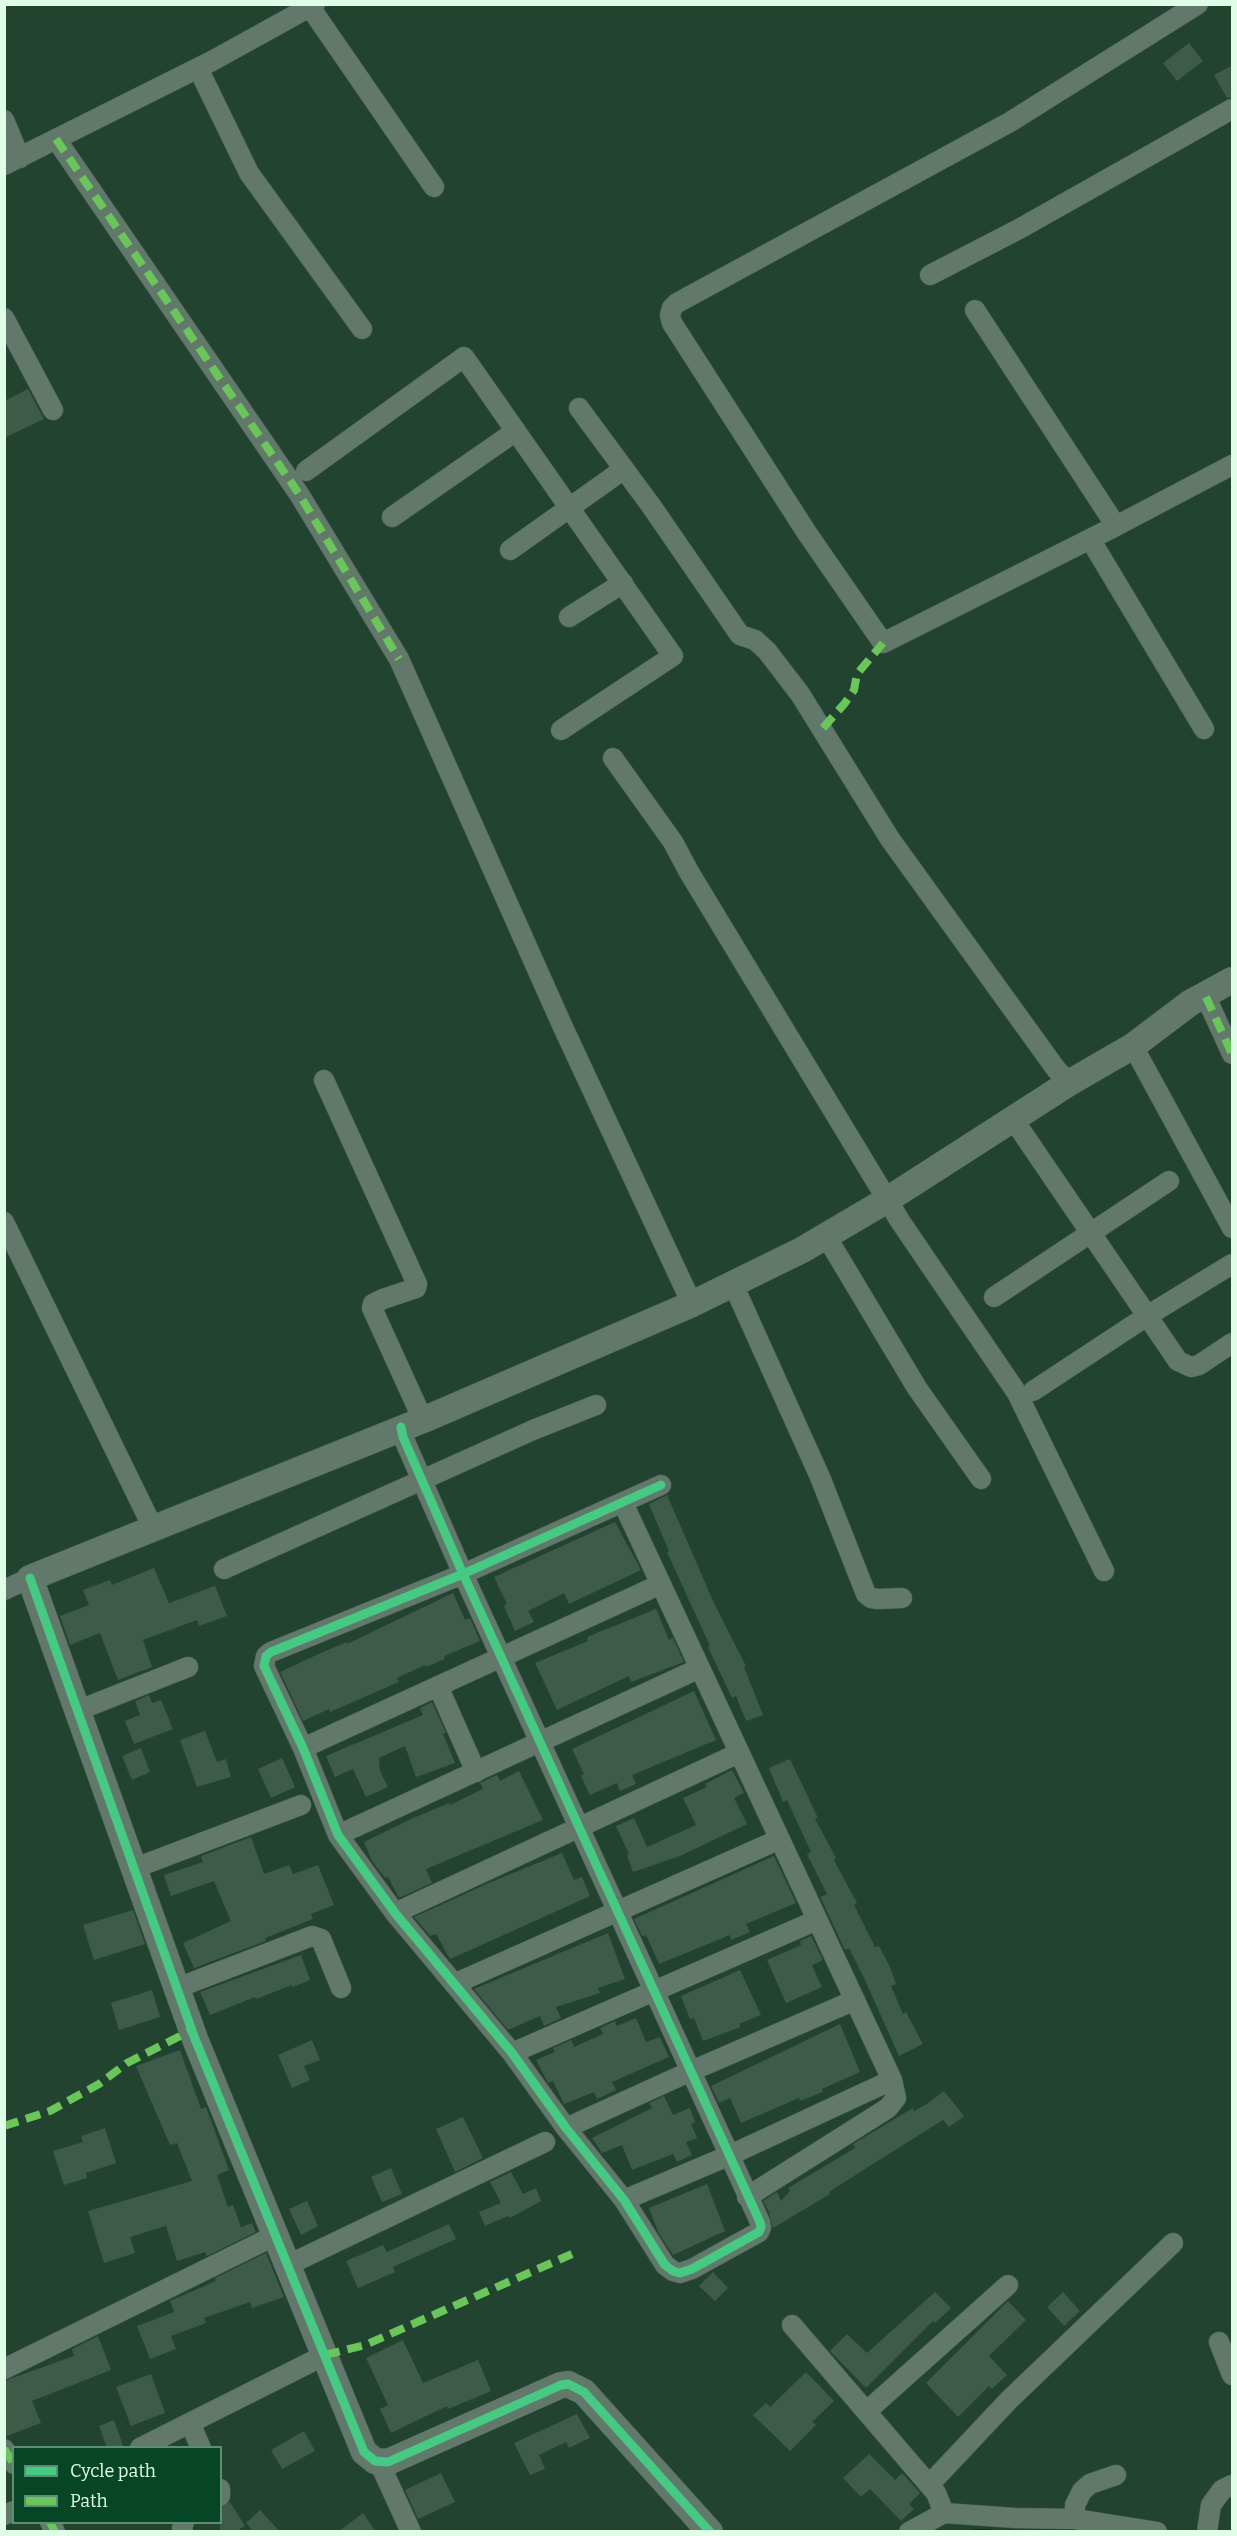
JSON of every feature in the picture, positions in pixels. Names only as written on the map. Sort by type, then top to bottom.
[{"type":"street","points":[[1198,4],[1010,122],[677,303],[670,315],[672,323],[807,533],[883,643],[1233,465]]},
{"type":"street","points":[[4,120],[12,162],[198,68],[312,6],[434,187]]},
{"type":"street","points":[[198,68],[249,173],[362,329]]},
{"type":"street","points":[[930,275],[1019,229],[1233,109]]},
{"type":"street","points":[[56,140],[300,494],[399,659],[562,1025],[688,1294]]},
{"type":"street","points":[[975,310],[1116,526]]},
{"type":"street","points":[[4,318],[53,410]]},
{"type":"street","points":[[306,471],[464,357],[674,656],[561,730]]},
{"type":"street","points":[[579,408],[741,635],[755,640],[767,651],[800,694],[890,838],[1062,1076]]},
{"type":"street","points":[[392,517],[516,431]]},
{"type":"street","points":[[510,549],[624,469]]},
{"type":"street","points":[[1090,539],[1204,729]]},
{"type":"street","points":[[569,617],[623,583]]},
{"type":"street","points":[[613,758],[673,842],[887,1201],[1017,1393],[1104,1571]]},
{"type":"street","points":[[4,1590],[34,1588],[154,1530],[409,1428],[688,1294],[739,1297],[833,1248],[887,1201],[1012,1119],[1062,1076],[1133,1046],[1190,1003],[1206,997],[1233,980]]},
{"type":"street","points":[[1206,997],[1233,1054]]},
{"type":"street","points":[[1133,1046],[1232,1228]]},
{"type":"street","points":[[324,1080],[417,1284],[416,1288],[383,1299],[374,1304],[372,1308],[409,1428],[414,1460],[463,1574],[500,1657],[760,2222],[759,2232],[692,2269],[680,2273],[665,2265],[624,2200],[566,2128],[512,2053],[395,1913],[338,1835],[303,1748],[264,1666],[266,1656],[271,1652],[463,1574],[661,1485]]},
{"type":"street","points":[[1012,1119],[1178,1361],[1191,1367],[1199,1365],[1233,1344]]},
{"type":"street","points":[[994,1297],[1169,1181]]},
{"type":"street","points":[[4,1222],[154,1530]]},
{"type":"street","points":[[833,1248],[917,1388],[981,1479]]},
{"type":"street","points":[[1033,1390],[1147,1316],[1233,1264]]},
{"type":"street","points":[[739,1297],[820,1477],[866,1594],[878,1599],[902,1598]]},
{"type":"street","points":[[224,1569],[533,1430],[596,1405]]},
{"type":"street","points":[[623,1503],[892,2080],[896,2097],[888,2108],[747,2197]]},
{"type":"street","points":[[303,1748],[661,1584]]},
{"type":"street","points":[[34,1588],[200,2050],[364,2452],[371,2460],[379,2462],[392,2460],[561,2385],[577,2386],[710,2532]]},
{"type":"street","points":[[79,1710],[188,1667]]},
{"type":"street","points":[[338,1835],[700,1668]]},
{"type":"street","points":[[438,1686],[476,1772]]},
{"type":"street","points":[[395,1913],[739,1753]]},
{"type":"street","points":[[135,1868],[302,1805]]},
{"type":"street","points":[[454,1984],[780,1839]]},
{"type":"street","points":[[512,2053],[817,1920]]},
{"type":"street","points":[[177,1988],[312,1936],[321,1939],[341,1988]]},
{"type":"street","points":[[566,2128],[855,2000]]},
{"type":"street","points":[[624,2200],[728,2156],[892,2080]]},
{"type":"street","points":[[288,2265],[546,2142]]},
{"type":"street","points":[[4,2369],[276,2235]]},
{"type":"street","points":[[929,2485],[1009,2400],[1173,2243]]},
{"type":"street","points":[[867,2411],[1008,2285]]},
{"type":"street","points":[[792,2325],[936,2493],[937,2523]]},
{"type":"street","points":[[1219,2342],[1233,2375]]},
{"type":"street","points":[[144,2446],[325,2355]]},
{"type":"street","points":[[190,2423],[200,2446]]},
{"type":"street","points":[[379,2462],[411,2532]]},
{"type":"street","points":[[1075,2519],[1075,2505],[1082,2491],[1090,2484],[1116,2475]]},
{"type":"street","points":[[1207,2532],[1211,2505],[1222,2490],[1233,2486]]},
{"type":"street","points":[[909,2532],[937,2523],[1015,2518],[1075,2519],[1157,2532]]},
{"type":"building","points":[[1189,43],[1203,61],[1177,81],[1163,63]]},
{"type":"building","points":[[1233,65],[1233,97],[1227,98],[1214,75]]},
{"type":"building","points":[[28,389],[44,419],[4,438],[4,401]]},
{"type":"building","points":[[667,1495],[714,1603],[746,1666],[744,1667],[763,1715],[746,1721],[736,1696],[732,1698],[708,1647],[710,1646],[667,1552],[669,1551],[649,1504]]},
{"type":"building","points":[[615,1522],[641,1570],[569,1604],[564,1593],[528,1611],[534,1622],[515,1631],[504,1606],[507,1604],[494,1577]]},
{"type":"building","points":[[154,1568],[169,1603],[215,1586],[227,1616],[199,1626],[197,1620],[143,1640],[152,1667],[118,1680],[100,1633],[70,1645],[60,1616],[89,1605],[83,1590],[110,1580],[112,1585]]},
{"type":"building","points":[[453,1593],[465,1620],[470,1618],[480,1641],[444,1656],[445,1659],[397,1678],[399,1682],[330,1712],[329,1709],[303,1721],[280,1672],[347,1642],[347,1644]]},
{"type":"building","points":[[656,1609],[669,1640],[673,1638],[684,1662],[631,1682],[629,1676],[557,1710],[535,1663],[588,1641],[587,1637]]},
{"type":"building","points":[[694,1691],[716,1740],[632,1775],[636,1784],[620,1791],[617,1783],[590,1795],[581,1776],[584,1774],[572,1749]]},
{"type":"building","points":[[149,1695],[152,1703],[161,1700],[173,1729],[134,1744],[125,1721],[140,1715],[135,1701]]},
{"type":"building","points":[[432,1702],[446,1733],[443,1734],[455,1763],[416,1777],[405,1746],[379,1758],[380,1771],[388,1787],[366,1797],[353,1769],[335,1777],[326,1756],[423,1715],[420,1708]]},
{"type":"building","points":[[205,1731],[217,1762],[226,1759],[231,1777],[197,1787],[180,1740]]},
{"type":"building","points":[[141,1748],[150,1772],[132,1780],[122,1756]]},
{"type":"building","points":[[282,1758],[295,1787],[271,1798],[258,1769]]},
{"type":"building","points":[[790,1759],[818,1818],[815,1819],[836,1858],[834,1860],[857,1903],[854,1905],[875,1947],[879,1946],[889,1965],[896,1984],[891,1986],[903,2014],[906,2012],[923,2044],[899,2056],[864,1978],[849,1948],[845,1950],[820,1897],[827,1894],[807,1854],[811,1852],[787,1800],[783,1802],[769,1768]]},
{"type":"building","points":[[732,1770],[744,1793],[734,1798],[747,1824],[680,1856],[633,1872],[627,1855],[629,1854],[616,1826],[634,1818],[647,1847],[696,1825],[683,1798],[707,1787],[705,1784]]},
{"type":"building","points":[[519,1771],[543,1820],[426,1869],[432,1883],[399,1898],[388,1877],[385,1878],[372,1861],[364,1842],[483,1789],[480,1783],[497,1775],[500,1781]]},
{"type":"building","points":[[251,1837],[264,1874],[289,1865],[293,1874],[318,1865],[334,1905],[311,1914],[313,1919],[265,1938],[266,1941],[194,1968],[183,1943],[231,1921],[214,1881],[171,1896],[164,1875],[203,1862],[201,1856]]},
{"type":"building","points":[[562,1853],[574,1880],[582,1877],[590,1896],[450,1959],[436,1934],[430,1936],[414,1917],[489,1883]]},
{"type":"building","points":[[774,1856],[796,1903],[746,1924],[750,1932],[731,1940],[730,1935],[659,1964],[646,1935],[642,1936],[634,1919]]},
{"type":"building","points":[[133,1910],[145,1944],[94,1960],[83,1925]]},
{"type":"building","points":[[608,1933],[625,1979],[598,1988],[600,1993],[556,2007],[561,2018],[544,2026],[540,2016],[508,2030],[474,1989]]},
{"type":"building","points":[[811,1936],[823,1960],[812,1965],[822,1987],[786,2003],[767,1960],[801,1945],[800,1941]]},
{"type":"building","points":[[301,1955],[310,1980],[256,1999],[255,1997],[210,2015],[200,1992]]},
{"type":"building","points":[[740,1970],[761,2015],[739,2024],[741,2027],[703,2041],[694,2018],[690,2019],[681,1996]]},
{"type":"building","points":[[152,1990],[160,2017],[119,2030],[111,2003]]},
{"type":"building","points":[[636,2018],[646,2042],[660,2037],[669,2057],[612,2082],[616,2090],[597,2099],[594,2092],[564,2104],[553,2081],[548,2083],[536,2060],[555,2052],[553,2048],[571,2040],[574,2047],[603,2034],[600,2028],[615,2021],[617,2026]]},
{"type":"building","points":[[840,2024],[860,2072],[822,2089],[823,2092],[800,2101],[799,2098],[741,2123],[730,2098],[719,2103],[711,2086]]},
{"type":"building","points":[[312,2040],[320,2060],[304,2066],[310,2080],[292,2088],[278,2055]]},
{"type":"building","points":[[180,2050],[201,2109],[206,2107],[229,2170],[217,2175],[228,2207],[233,2205],[241,2227],[252,2223],[256,2232],[207,2256],[205,2252],[177,2261],[166,2226],[130,2237],[135,2253],[104,2263],[88,2211],[192,2181],[177,2143],[170,2145],[136,2066]]},
{"type":"building","points":[[944,2091],[964,2116],[949,2127],[943,2120],[829,2192],[830,2194],[773,2228],[769,2213],[772,2210],[769,2212],[763,2201],[777,2192],[781,2201],[790,2191],[788,2188],[855,2148],[853,2144],[913,2108],[914,2111],[927,2104]]},
{"type":"building","points":[[664,2096],[673,2115],[690,2108],[695,2122],[691,2124],[697,2138],[686,2142],[692,2155],[677,2162],[673,2154],[632,2170],[622,2145],[602,2153],[592,2138],[652,2108],[649,2103]]},
{"type":"building","points":[[463,2117],[483,2158],[455,2172],[436,2129]]},
{"type":"building","points":[[105,2128],[116,2163],[86,2173],[87,2178],[64,2185],[53,2151],[83,2142],[81,2136]]},
{"type":"building","points":[[391,2168],[402,2194],[382,2202],[371,2177]]},
{"type":"building","points":[[511,2172],[523,2194],[536,2188],[541,2201],[510,2218],[508,2216],[485,2226],[479,2212],[501,2203],[490,2182]]},
{"type":"building","points":[[707,2184],[725,2231],[673,2255],[659,2234],[649,2208]]},
{"type":"building","points":[[307,2201],[318,2226],[301,2235],[289,2209]]},
{"type":"building","points":[[449,2224],[456,2239],[393,2267],[395,2272],[358,2288],[346,2261],[383,2245],[387,2252]]},
{"type":"building","points":[[266,2253],[284,2297],[252,2308],[250,2302],[204,2318],[206,2323],[171,2336],[176,2349],[150,2359],[137,2326],[174,2312],[170,2301],[216,2281],[215,2278]]},
{"type":"building","points":[[713,2272],[728,2288],[715,2301],[699,2286]]},
{"type":"building","points":[[935,2292],[951,2308],[935,2323],[933,2321],[866,2388],[830,2351],[847,2334],[867,2353]]},
{"type":"building","points":[[1063,2292],[1080,2311],[1064,2326],[1047,2307]]},
{"type":"building","points":[[1008,2301],[1026,2320],[989,2356],[1007,2375],[992,2389],[989,2386],[958,2417],[926,2383]]},
{"type":"building","points":[[98,2336],[111,2370],[32,2401],[41,2423],[4,2437],[4,2381],[74,2356],[72,2349]]},
{"type":"building","points":[[403,2340],[423,2383],[478,2360],[491,2391],[448,2409],[447,2406],[391,2433],[380,2409],[388,2405],[366,2358]]},
{"type":"building","points":[[806,2372],[834,2401],[812,2422],[816,2425],[790,2451],[753,2415],[766,2403],[770,2407]]},
{"type":"building","points":[[151,2374],[165,2413],[131,2426],[116,2387]]},
{"type":"building","points":[[577,2414],[590,2438],[569,2448],[566,2442],[539,2455],[545,2469],[530,2475],[514,2443]]},
{"type":"building","points":[[114,2420],[123,2446],[106,2446],[99,2426]]},
{"type":"building","points":[[304,2431],[315,2451],[282,2469],[271,2450]]},
{"type":"building","points":[[869,2454],[895,2480],[902,2473],[920,2493],[909,2504],[914,2509],[901,2521],[870,2489],[861,2497],[843,2478]]},
{"type":"building","points":[[441,2473],[455,2502],[418,2519],[405,2490]]},
{"type":"building","points":[[230,2502],[245,2526],[235,2532],[220,2532],[222,2507]]},
{"type":"building","points":[[260,2510],[280,2532],[254,2532],[246,2523]]},
{"type":"building","points":[[363,2513],[376,2532],[338,2532]]},
{"type":"waterway","points":[[975,2532],[989,2532]]},
{"type":"marked path","points":[[56,139],[299,494],[399,659]]},
{"type":"marked path","points":[[823,728],[845,703],[854,690],[857,674],[883,643]]},
{"type":"marked path","points":[[1206,997],[1232,1054]]},
{"type":"marked path","points":[[4,2126],[50,2111],[99,2084],[127,2063],[192,2030]]},
{"type":"marked path","points":[[325,2355],[365,2345],[572,2254]]},
{"type":"marked path","points":[[4,2449],[12,2461]]},
{"type":"marked path","points":[[51,2524],[55,2532]]},
{"type":"cycle path","points":[[401,1427],[403,1437],[463,1574],[760,2222],[759,2232],[692,2269],[680,2273],[665,2265],[624,2200],[566,2128],[512,2053],[395,1913],[338,1835],[303,1748],[264,1666],[266,1656],[271,1652],[463,1574],[661,1485]]},
{"type":"cycle path","points":[[30,1578],[195,2039],[364,2452],[375,2461],[388,2462],[561,2385],[568,2384],[584,2392],[710,2532]]}]
